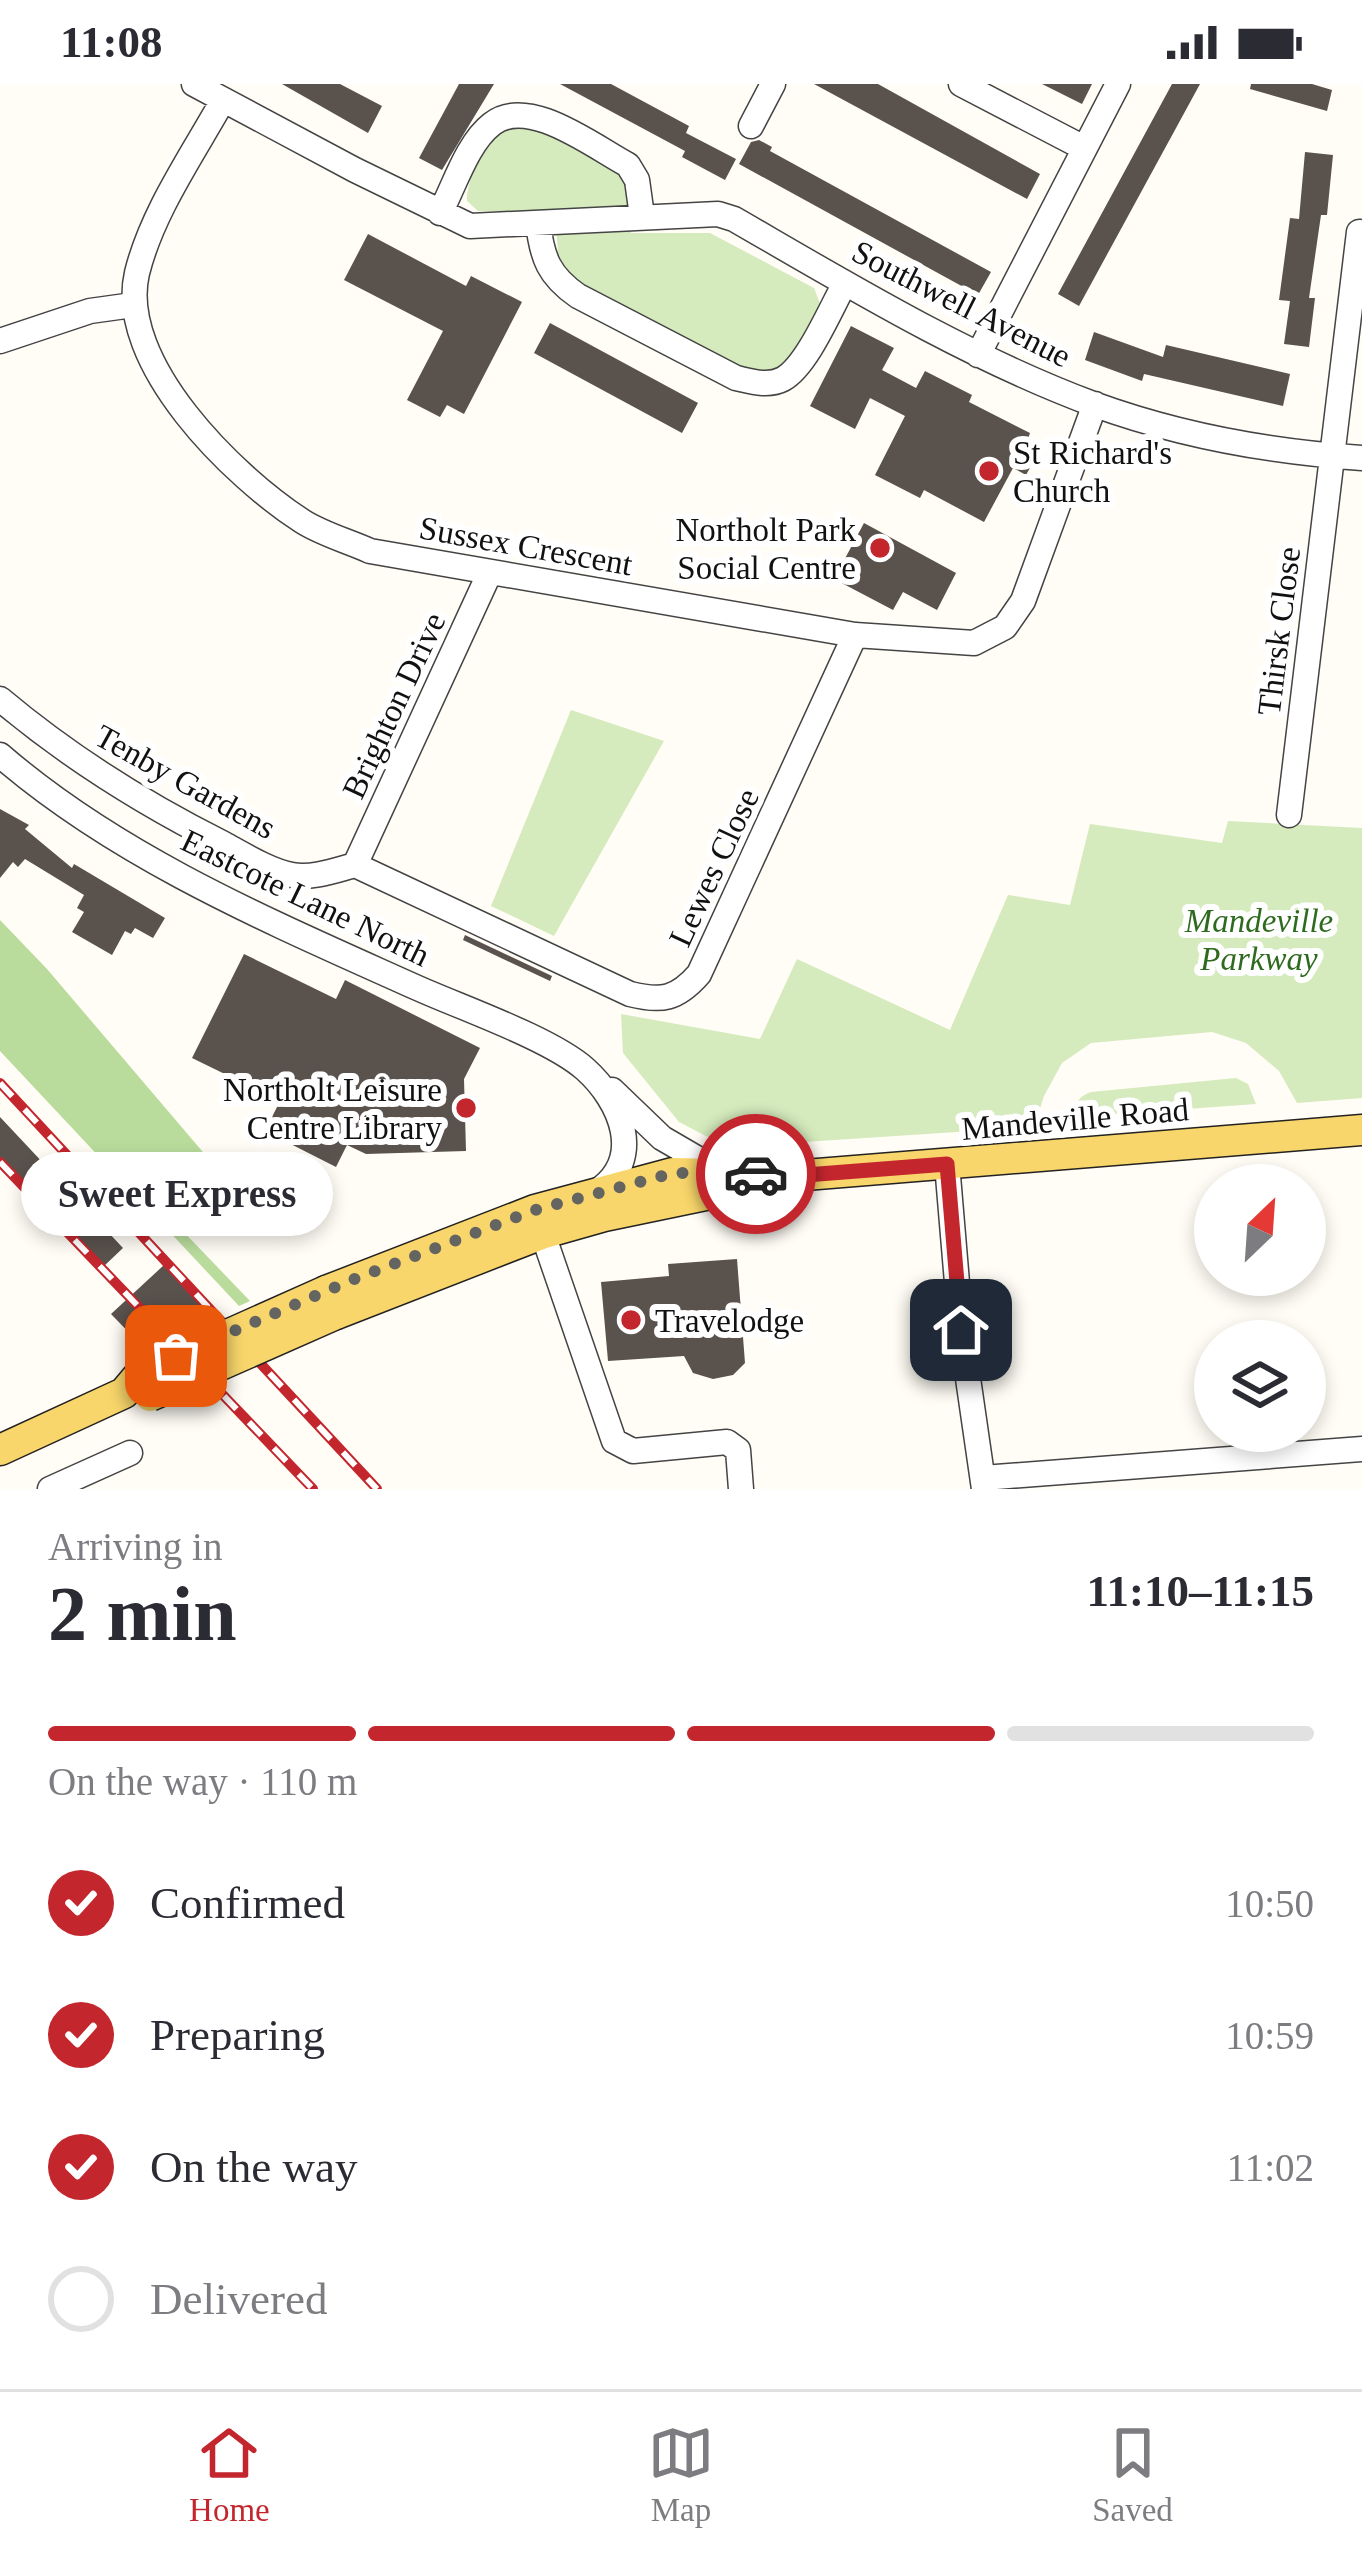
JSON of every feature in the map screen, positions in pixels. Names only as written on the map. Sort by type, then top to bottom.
[{"type":"main road","name":"Mandeville Road","points":[[0,1450],[331,1303],[539,1222],[719,1172],[793,1176],[1362,1130]]},
{"type":"main road","name":"Mandeville Road","points":[[539,1222],[596,1192],[639,1191],[676,1202],[793,1176]]},
{"type":"street","name":"Southwell Avenue","points":[[194,84],[470,226],[718,214],[978,355],[1095,404],[1234,442],[1362,458]]},
{"type":"street","points":[[751,126],[773,84]]},
{"type":"street","points":[[961,84],[1084,148]]},
{"type":"street","points":[[978,355],[1118,84]]},
{"type":"street","points":[[0,341],[89,310],[133,305],[144,253],[223,100]]},
{"type":"street","points":[[440,214],[478,140],[493,123],[514,114],[536,115],[628,165],[637,179],[642,216]]},
{"type":"street","points":[[538,223],[541,253],[554,279],[736,378],[759,383],[782,380],[800,364],[845,283]]},
{"type":"street","name":"Thirsk Close","points":[[1289,815],[1360,232]]},
{"type":"street","name":"Sussex Crescent","points":[[133,305],[157,367],[195,430],[304,523],[370,550],[855,635],[974,643],[1005,627],[1023,601],[1095,404]]},
{"type":"street","name":"Brighton Drive","points":[[355,865],[490,572]]},
{"type":"street","name":"Lewes Close","points":[[355,865],[630,994],[660,1001],[683,993],[699,974],[855,635]]},
{"type":"street","name":"Tenby Gardens","points":[[0,699],[114,784],[241,853],[292,876],[355,865]]},
{"type":"street","name":"Eastcote Lane North","points":[[0,755],[150,859],[556,1050],[627,1104],[674,1148],[719,1172]]},
{"type":"street","name":"Eastcote Lane North","points":[[595,1078],[617,1108],[639,1191]]},
{"type":"street","name":"Eastcote Lane North","points":[[627,1104],[651,1145],[639,1191]]},
{"type":"street","points":[[596,1192],[620,1166],[625,1138]]},
{"type":"street","points":[[947,1164],[961,1330],[984,1484],[1362,1449]]},
{"type":"street","points":[[539,1222],[614,1441],[633,1451],[727,1442],[738,1450],[741,1489]]},
{"type":"street","points":[[50,1489],[130,1454]]},
{"type":"green space","points":[[536,124],[623,170],[631,197],[631,233],[710,233],[814,288],[821,306],[792,359],[772,373],[743,369],[568,277],[558,253],[555,211],[478,211],[467,201],[472,174],[493,139],[512,126]]},
{"type":"green space","points":[[571,710],[664,741],[554,936],[491,906]]},
{"type":"green space","name":"Mandeville Parkway","points":[[1228,821],[1362,828],[1362,1098],[1297,1103],[1279,1071],[1246,1043],[1212,1032],[1091,1043],[1062,1063],[1034,1127],[727,1147],[679,1122],[623,1053],[621,1014],[760,1039],[797,959],[950,1030],[1008,895],[1070,905],[1090,824],[1222,843]]},
{"type":"green space","points":[[0,920],[225,1178],[154,1201],[250,1301],[239,1306],[0,1051]]},
{"type":"green space","points":[[1236,1078],[1248,1084],[1256,1104],[1076,1117],[1078,1101],[1091,1092]]},
{"type":"building","points":[[282,84],[340,84],[382,106],[368,133]]},
{"type":"building","points":[[459,84],[494,84],[442,170],[419,158]]},
{"type":"building","points":[[560,84],[611,84],[689,126],[686,133],[736,159],[725,180],[682,157],[685,151]]},
{"type":"building","points":[[814,84],[878,84],[1040,174],[1027,199]]},
{"type":"building","points":[[1042,84],[1092,84],[1082,104]]},
{"type":"building","points":[[1172,84],[1200,84],[1079,306],[1058,294]]},
{"type":"building","points":[[1251,84],[1312,84],[1332,90],[1327,111],[1250,89]]},
{"type":"building","points":[[759,140],[772,147],[770,151],[991,272],[978,295],[739,164],[751,142]]},
{"type":"building","points":[[1305,152],[1333,155],[1327,215],[1321,215],[1309,298],[1315,298],[1309,347],[1284,344],[1290,301],[1279,300],[1290,218],[1299,219]]},
{"type":"building","points":[[368,234],[466,286],[471,276],[522,302],[464,414],[447,405],[440,417],[407,400],[443,331],[344,280]]},
{"type":"building","points":[[550,323],[698,403],[682,433],[534,353]]},
{"type":"building","points":[[851,326],[894,348],[882,370],[916,388],[925,371],[972,395],[969,402],[1030,433],[1028,439],[1042,446],[1026,475],[1013,468],[984,522],[924,490],[920,498],[875,475],[905,416],[870,398],[855,429],[810,406]]},
{"type":"building","points":[[1094,332],[1163,357],[1166,345],[1290,374],[1283,406],[1144,374],[1142,381],[1085,360]]},
{"type":"building","name":"Northolt Park Social Centre","points":[[864,523],[956,573],[937,610],[903,592],[893,610],[834,579]]},
{"type":"building","points":[[0,809],[29,825],[25,829],[72,868],[74,864],[165,918],[153,938],[135,928],[131,934],[125,931],[112,955],[72,932],[84,912],[77,908],[84,895],[25,859],[18,867],[13,862],[0,878]]},
{"type":"building","points":[[465,935],[552,976],[550,981],[463,940]]},
{"type":"building","points":[[244,954],[336,999],[345,980],[480,1048],[464,1079],[466,1151],[366,1154],[347,1145],[336,1167],[265,1131],[280,1101],[192,1058]]},
{"type":"building","points":[[0,1117],[123,1248],[103,1267],[0,1157]]},
{"type":"building","points":[[737,1259],[745,1363],[733,1375],[713,1379],[693,1373],[684,1356],[608,1361],[601,1282],[669,1276],[668,1264]]},
{"type":"building","points":[[164,1265],[212,1316],[141,1345],[111,1314]]},
{"type":"railway","points":[[0,1083],[377,1489]]},
{"type":"railway","points":[[0,1162],[313,1489]]},
{"type":"way so far","points":[[176,1356],[352,1280],[535,1210],[673,1173],[756,1174]]},
{"type":"place","name":"St Richard's Church","points":[[989,471]]},
{"type":"place","name":"Northolt Park Social Centre","points":[[880,548]]},
{"type":"place","name":"Northolt Leisure Centre Library","points":[[466,1108]]},
{"type":"place","name":"Travelodge","points":[[631,1320]]},
{"type":"place","name":"Sweet Express","points":[[176,1356]]},
{"type":"route","points":[[756,1174],[793,1176],[947,1164],[961,1330]]}]
